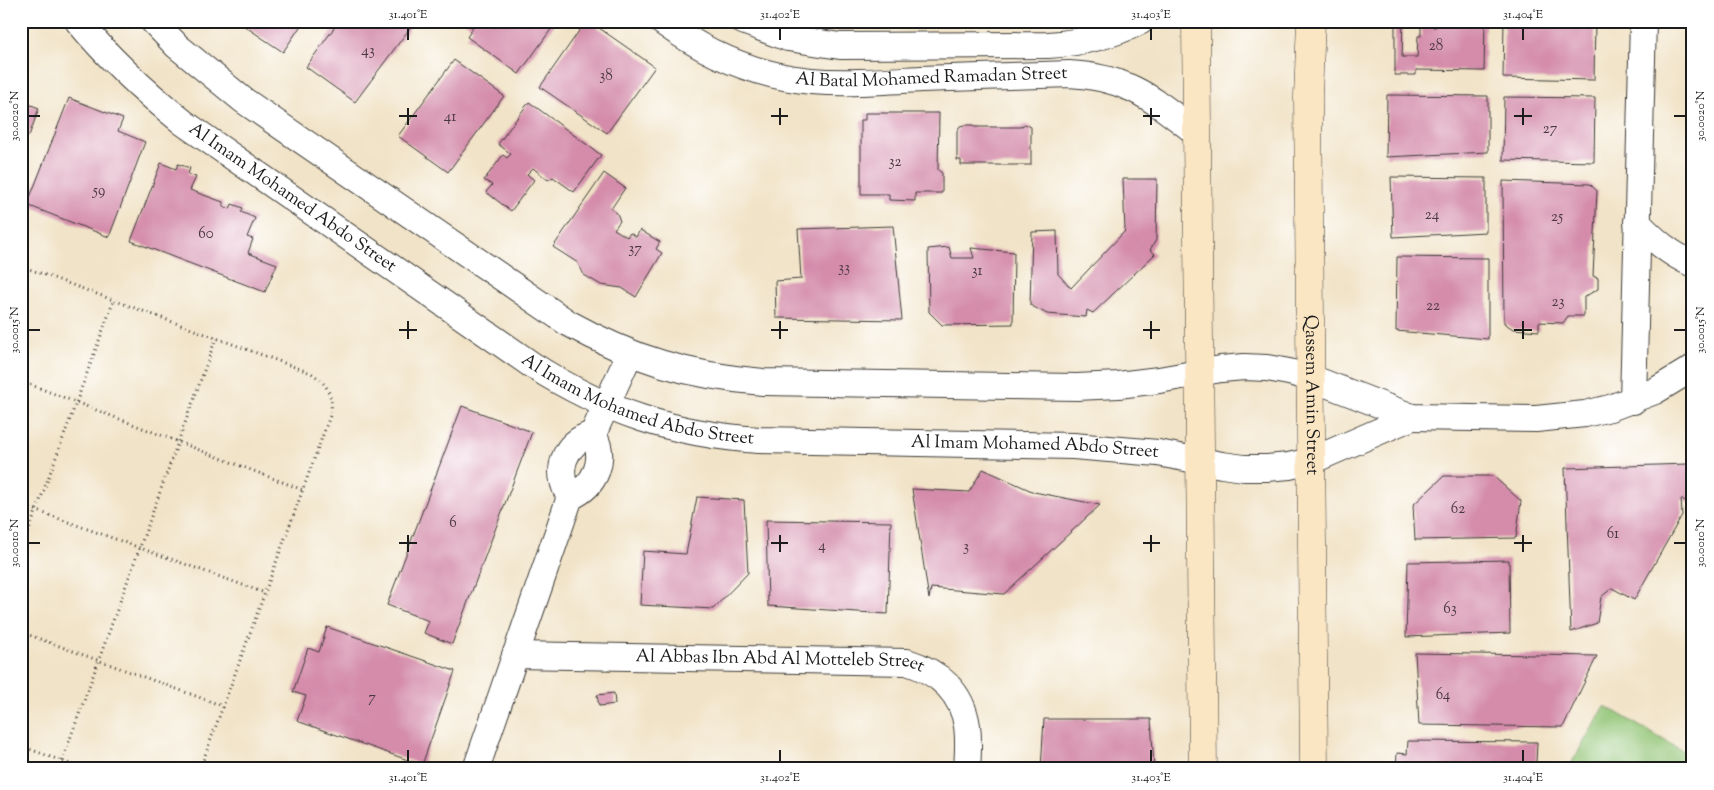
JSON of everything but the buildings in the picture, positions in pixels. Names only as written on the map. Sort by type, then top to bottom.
[{"type":"main road","points":[[1196,21],[1203,769]]},
{"type":"main road","name":"Qassem Amin Street","points":[[1311,21],[1308,96],[1314,769]]},
{"type":"street","name":"Al Imam Mohamed Abdo Street","points":[[78,21],[123,71],[152,98],[184,123],[532,365],[580,394],[606,406],[665,426],[728,438],[1116,448],[1244,468],[1267,468],[1311,461],[1412,417]]},
{"type":"street","points":[[153,21],[177,46],[209,74],[251,106],[568,323],[630,353],[662,365],[696,373],[729,379],[763,382],[1077,387],[1151,381],[1244,367],[1289,372],[1311,378],[1412,417],[1561,417],[1585,414],[1633,401],[1662,387],[1693,368]]},
{"type":"street","name":"Al Batal Mohamed Ramadan Street","points":[[661,21],[690,41],[737,63],[785,77],[811,80],[862,81],[1069,74],[1090,75],[1111,80],[1138,91],[1197,134]]},
{"type":"street","name":"Al Batal Mohamed Ramadan Street","points":[[743,21],[788,38],[840,46],[866,46],[1048,45],[1072,43],[1102,37],[1141,21]]},
{"type":"street","points":[[1633,401],[1643,21]]},
{"type":"street","points":[[1638,222],[1650,236],[1665,248],[1680,259],[1693,264]]},
{"type":"street","points":[[570,497],[562,476],[567,453],[578,440],[593,434],[630,353]]},
{"type":"street","points":[[476,769],[570,497],[586,488],[596,473],[599,464],[599,448],[593,434]]},
{"type":"street","name":"Al Abbas Ibn Abd Al Motteleb Street","points":[[515,655],[907,662],[933,672],[953,690],[960,702],[968,728],[967,769]]},
{"type":"path","points":[[21,266],[312,373],[326,385],[330,394],[331,413],[200,769]]},
{"type":"path","points":[[21,552],[114,300]]},
{"type":"path","points":[[62,761],[216,338]]},
{"type":"path","points":[[21,381],[303,490]]},
{"type":"path","points":[[21,505],[265,593]]},
{"type":"path","points":[[21,632],[223,706]]},
{"type":"path","points":[[21,746],[84,769]]},
{"type":"green space","points":[[1605,706],[1693,757],[1693,769],[1568,769]]}]
